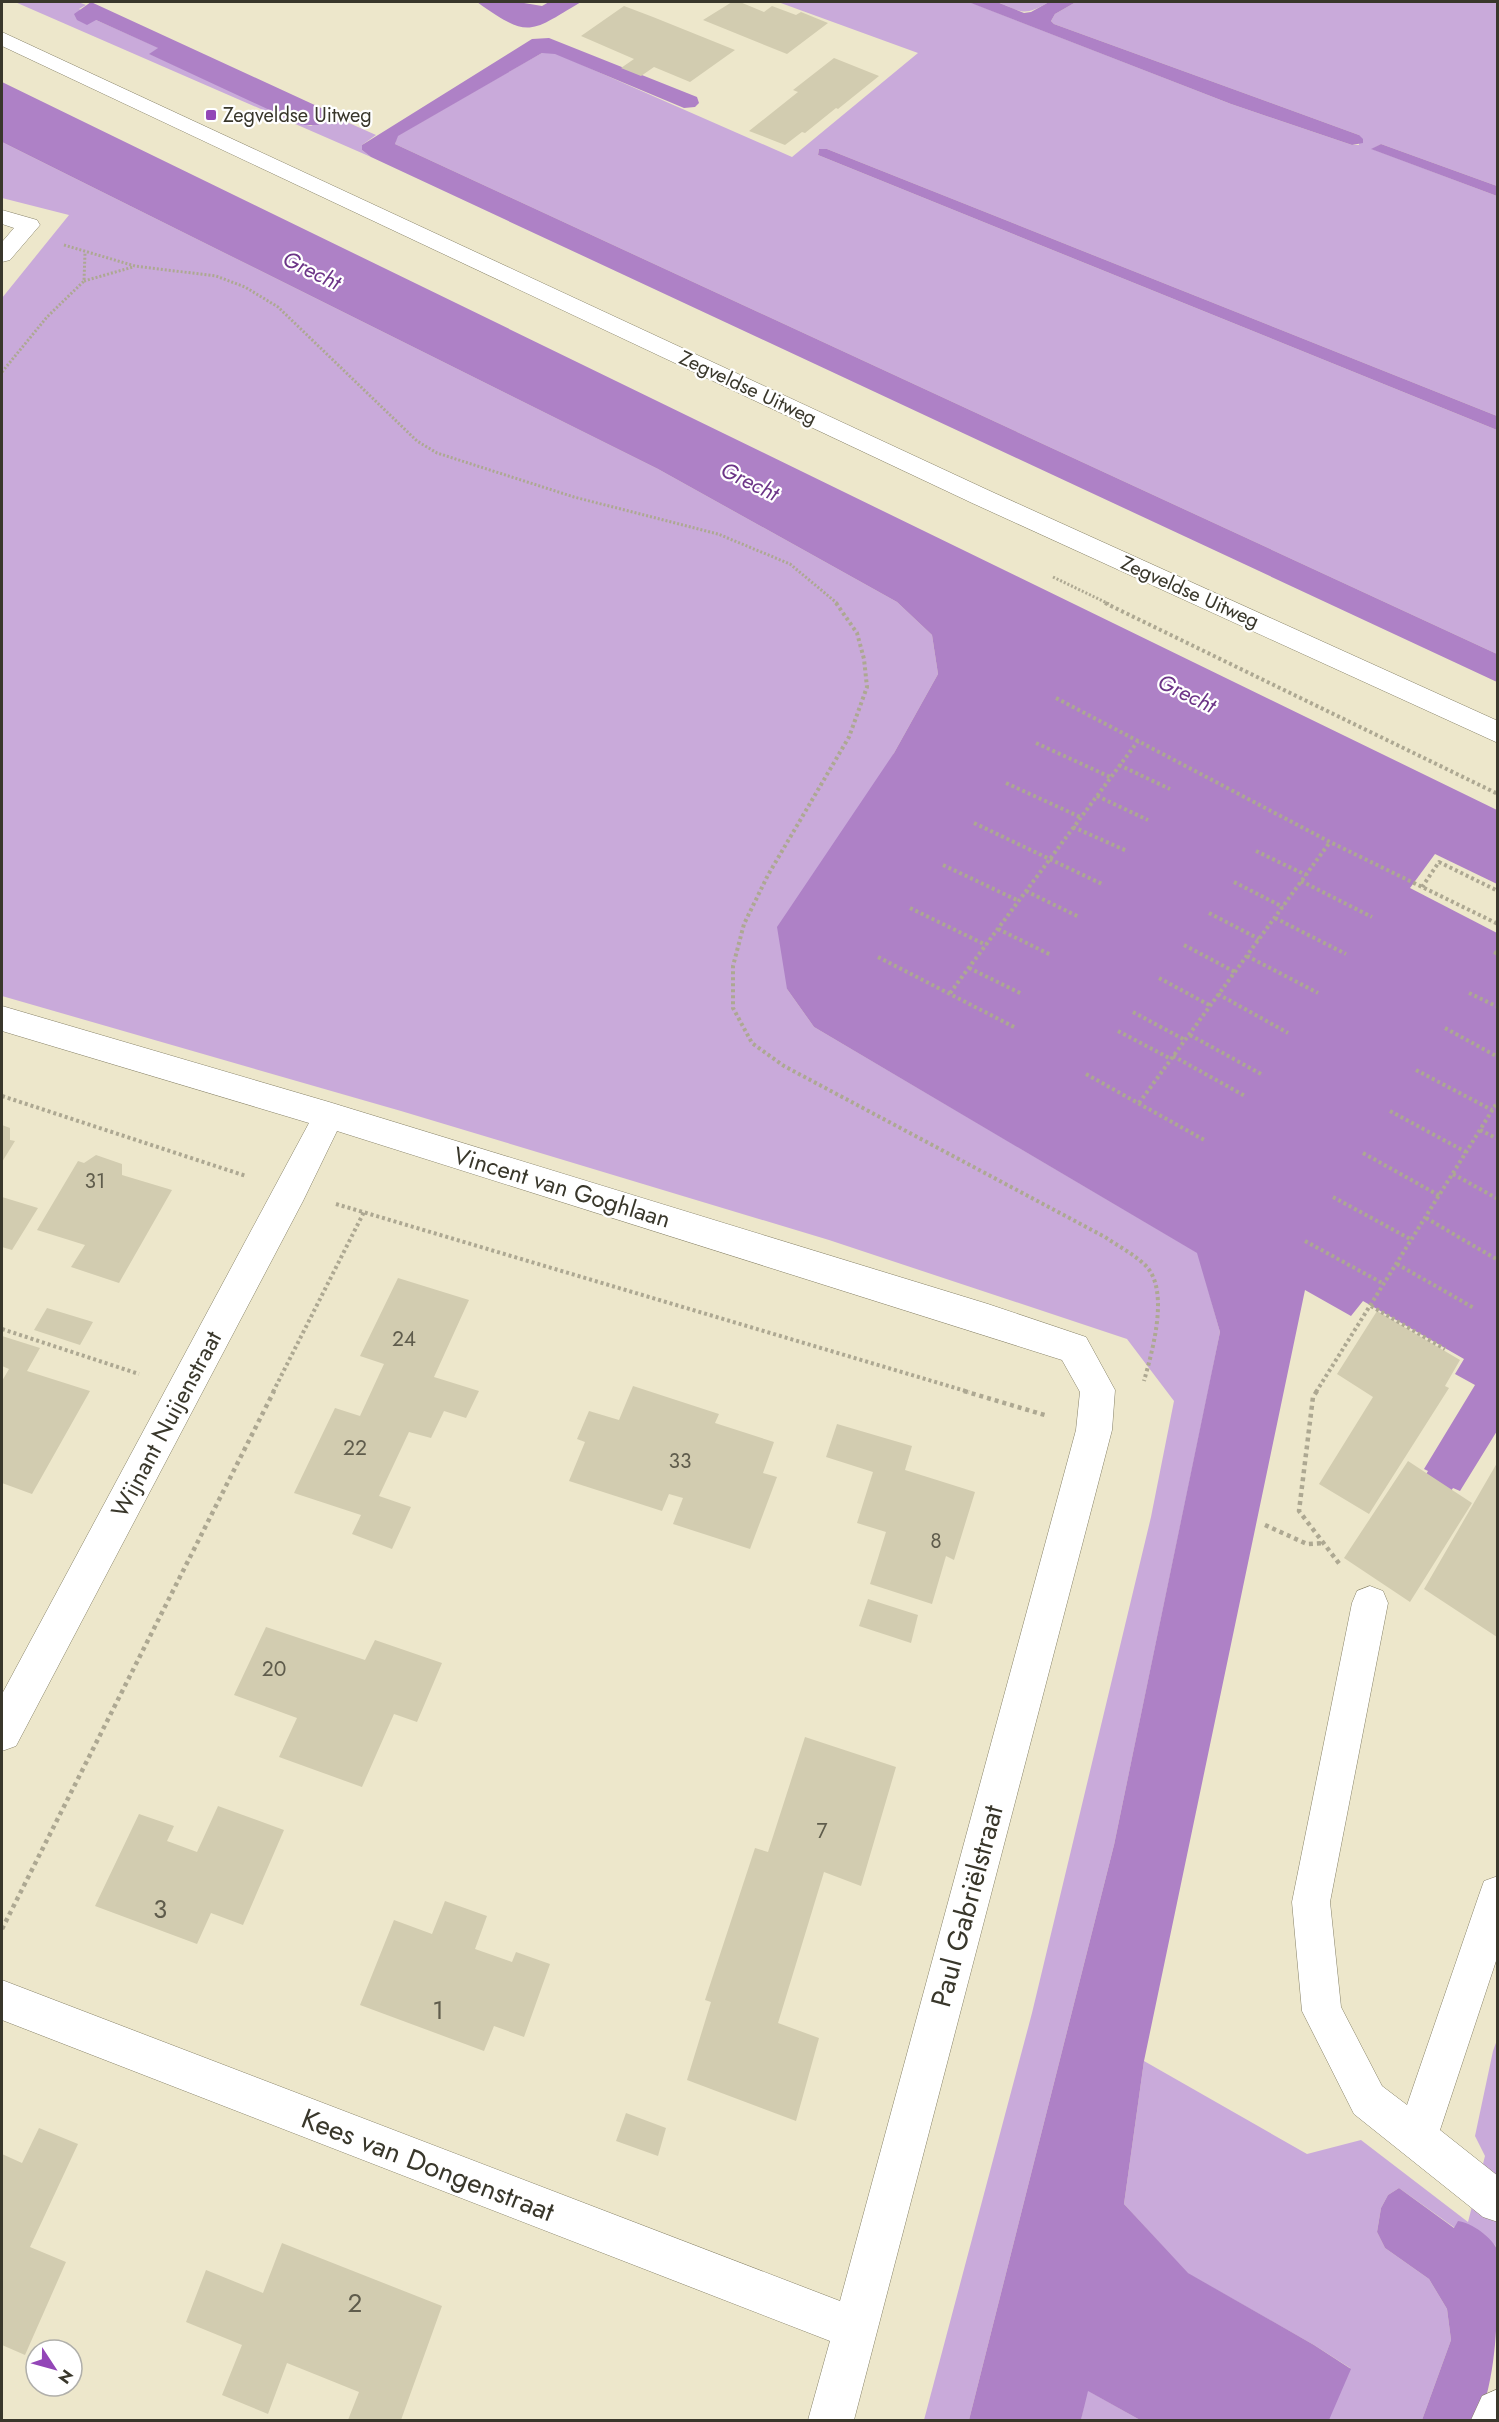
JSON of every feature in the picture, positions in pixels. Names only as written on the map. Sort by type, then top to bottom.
[{"type":"street","name":"Zegveldse Uitweg","points":[[2,38],[970,492],[1497,733]]},
{"type":"street","points":[[2,217],[28,225],[2,255]]},
{"type":"street","name":"Vincent van Goghlaan","points":[[2,1019],[329,1115],[988,1319],[1074,1348],[1098,1390]]},
{"type":"street","name":"Wijnant Nuijenstraat","points":[[2,1732],[291,1191],[329,1115]]},
{"type":"street","name":"Paul Gabriëlstraat","points":[[831,2421],[1094,1430],[1098,1390]]},
{"type":"street","name":"Kees van Dongenstraat","points":[[2,2000],[855,2329]]},
{"type":"street","points":[[1494,2421],[1497,2412]]},
{"type":"lane","points":[[1370,1603],[1311,1902],[1322,2011],[1368,2100],[1497,2202]]},
{"type":"lane","points":[[1417,2137],[1497,1896]]},
{"type":"path","points":[[22,231],[85,253],[135,267],[216,276],[245,287],[263,298],[312,338],[417,441],[437,453],[574,497],[718,534],[790,564],[837,603],[857,633],[864,659],[867,687],[849,737],[768,875],[744,924],[733,966],[733,1008],[752,1042],[783,1066],[1105,1237],[1146,1264],[1156,1287],[1158,1329],[1142,1388],[1098,1390]]},
{"type":"path","points":[[84,281],[85,253]]},
{"type":"path","points":[[2,372],[47,316],[84,281],[135,267]]},
{"type":"path","points":[[1056,699],[1330,842],[1497,924]]},
{"type":"path","points":[[950,993],[1138,741]]},
{"type":"path","points":[[1036,743],[1110,777]]},
{"type":"path","points":[[1119,765],[1170,789]]},
{"type":"path","points":[[1006,783],[1080,817]]},
{"type":"path","points":[[1097,796],[1148,820]]},
{"type":"path","points":[[974,823],[1102,884]]},
{"type":"path","points":[[1073,827],[1126,851]]},
{"type":"path","points":[[1139,1103],[1330,842]]},
{"type":"path","points":[[1256,851],[1306,875]]},
{"type":"path","points":[[1422,887],[1439,862],[1497,891]]},
{"type":"path","points":[[943,865],[1019,901]]},
{"type":"path","points":[[1301,881],[1372,917]]},
{"type":"path","points":[[1234,882],[1283,907]]},
{"type":"path","points":[[1026,891],[1079,916]]},
{"type":"path","points":[[910,908],[986,945]]},
{"type":"path","points":[[1209,913],[1259,939]]},
{"type":"path","points":[[1275,918],[1346,954]]},
{"type":"path","points":[[998,929],[1051,955]]},
{"type":"path","points":[[1184,945],[1235,972]]},
{"type":"path","points":[[1247,956],[1318,993]]},
{"type":"path","points":[[878,957],[1016,1028]]},
{"type":"path","points":[[969,968],[1022,994]]},
{"type":"path","points":[[1159,978],[1211,1006]]},
{"type":"path","points":[[1469,993],[1497,1007]]},
{"type":"path","points":[[1218,994],[1288,1034]]},
{"type":"path","points":[[1133,1012],[1185,1040]]},
{"type":"path","points":[[1445,1028],[1497,1057]]},
{"type":"path","points":[[1118,1031],[1245,1096]]},
{"type":"path","points":[[1190,1035],[1261,1074]]},
{"type":"path","points":[[1416,1070],[1492,1110]]},
{"type":"path","points":[[1086,1074],[1206,1141]]},
{"type":"path","points":[[2,1096],[291,1191],[1094,1430]]},
{"type":"path","points":[[1370,1603],[1299,1511],[1313,1397],[1497,1101]]},
{"type":"path","points":[[1390,1111],[1466,1152]]},
{"type":"path","points":[[1480,1130],[1497,1139]]},
{"type":"path","points":[[1363,1153],[1440,1196]]},
{"type":"path","points":[[1453,1174],[1497,1199]]},
{"type":"path","points":[[1333,1197],[1412,1240]]},
{"type":"path","points":[[2,1929],[364,1212]]},
{"type":"path","points":[[1426,1218],[1497,1260]]},
{"type":"path","points":[[1305,1241],[1384,1284]]},
{"type":"path","points":[[1397,1264],[1474,1308]]},
{"type":"path","points":[[1371,1306],[1445,1349]]},
{"type":"path","points":[[2,1329],[185,1389]]},
{"type":"path","points":[[1265,1525],[1307,1544],[1323,1543]]},
{"type":"shaded area","points":[[15,2],[78,2],[86,5],[79,9],[96,20],[159,48],[150,54],[302,124],[311,126],[331,115],[376,135],[362,145],[362,150],[371,157]]},
{"type":"shaded area","points":[[778,2],[973,2],[1231,104],[1352,145],[1359,145],[1359,135],[1051,21],[1055,14],[1076,2],[1497,2],[1497,186],[1381,144],[1372,149],[1497,196],[1497,416],[827,149],[819,149],[818,155],[1497,430],[1497,654],[395,144],[397,136],[524,63],[542,53],[555,53],[792,157],[918,53]]},
{"type":"shaded area","points":[[997,2],[1049,2],[1034,10],[1023,11]]},
{"type":"shaded area","points":[[2,142],[658,469],[897,602],[932,635],[938,674],[894,753],[787,989],[814,1027],[1198,1253],[1220,1332],[1114,1845],[969,2420],[924,2420],[1032,2013],[1151,1517],[1174,1401],[1127,1339],[829,1240],[401,1111],[2,996],[2,298],[69,215],[2,198]]},
{"type":"shaded area","points":[[1497,2040],[1497,2251],[1495,2245],[1455,2228],[1399,2188],[1388,2195],[1381,2208],[1377,2232],[1385,2248],[1429,2279],[1447,2309],[1451,2340],[1422,2420],[1328,2420],[1350,2368],[1187,2273],[1124,2204],[1144,2061],[1307,2154],[1361,2140],[1468,2222],[1485,2156],[1475,2136]]},
{"type":"shaded area","points":[[1087,2390],[1140,2420],[1081,2420]]},
{"type":"water","points":[[91,2],[332,113],[331,118],[318,125],[302,125],[149,54],[158,48],[96,20],[87,25],[77,20],[74,14]]},
{"type":"water","points":[[477,2],[518,2],[542,6],[549,2],[581,2],[550,20],[529,28],[508,22]]},
{"type":"water","points":[[997,2],[1024,13],[1031,12],[1049,2],[1076,2],[1055,14],[1051,21],[1359,135],[1363,143],[1352,145],[1231,104],[971,3]]},
{"type":"water","points":[[549,38],[697,97],[699,103],[695,107],[684,108],[555,54],[542,53],[398,136],[395,144],[1497,654],[1497,682],[371,157],[362,150],[362,145],[532,39]]},
{"type":"water","name":"Grecht","points":[[2,82],[1497,810],[1497,1431],[1460,1491],[1453,1488],[1441,1506],[1420,1485],[1428,1471],[1424,1469],[1475,1385],[1455,1374],[1464,1359],[1363,1301],[1351,1316],[1305,1290],[1144,2061],[1124,2204],[1188,2273],[1314,2345],[1351,2369],[1329,2420],[1140,2420],[1088,2391],[1081,2420],[969,2420],[1114,1845],[1220,1332],[1197,1253],[814,1027],[787,989],[777,927],[894,753],[938,674],[932,635],[897,602],[658,469],[2,142]]},
{"type":"water","points":[[1381,144],[1497,186],[1497,196],[1371,149]]},
{"type":"water","points":[[819,149],[827,149],[1497,416],[1497,430],[818,155]]},
{"type":"water","points":[[1399,2188],[1454,2228],[1458,2221],[1475,2228],[1491,2241],[1498,2251],[1494,2358],[1486,2400],[1479,2420],[1422,2420],[1451,2340],[1447,2309],[1429,2279],[1385,2248],[1377,2232],[1381,2208],[1388,2195]]},
{"type":"pier","points":[[1435,854],[1497,884],[1497,933],[1410,888]]},
{"type":"building","points":[[732,2],[740,2],[764,12],[772,6],[796,15],[801,12],[828,23],[787,54],[703,20]]},
{"type":"building","points":[[624,6],[735,50],[690,82],[654,67],[641,76],[621,68],[634,59],[581,36]]},
{"type":"building","points":[[834,58],[879,76],[838,109],[836,108],[805,133],[802,132],[785,145],[749,131],[798,92],[793,90]]},
{"type":"building","points":[[2,1125],[10,1128],[10,1140],[15,1141],[2,1162]]},
{"type":"building","points":[[96,1155],[122,1164],[122,1175],[172,1190],[119,1283],[71,1267],[85,1245],[37,1230],[78,1161],[84,1163]]},
{"type":"building","points":[[2,1197],[38,1208],[12,1250],[2,1247]]},
{"type":"building","points":[[398,1278],[469,1300],[434,1377],[479,1391],[466,1418],[444,1411],[431,1438],[409,1432],[379,1496],[411,1507],[392,1549],[352,1534],[361,1515],[294,1493],[335,1408],[360,1416],[384,1364],[360,1356]]},
{"type":"building","points":[[47,1308],[93,1322],[80,1345],[34,1330]]},
{"type":"building","points":[[1377,1311],[1460,1360],[1445,1386],[1449,1388],[1369,1514],[1319,1484],[1373,1397],[1337,1374]]},
{"type":"building","points":[[2,1336],[40,1348],[27,1371],[90,1391],[32,1494],[2,1483],[2,1381],[9,1369],[2,1366]]},
{"type":"building","points":[[633,1386],[719,1414],[715,1423],[774,1442],[763,1473],[777,1477],[750,1549],[673,1524],[683,1498],[669,1494],[662,1511],[569,1481],[585,1442],[577,1439],[589,1411],[619,1420]]},
{"type":"building","points":[[837,1424],[912,1446],[905,1470],[975,1492],[954,1560],[946,1556],[932,1604],[870,1584],[886,1532],[857,1523],[873,1472],[826,1457]]},
{"type":"building","points":[[1408,1461],[1472,1503],[1410,1602],[1344,1558]]},
{"type":"building","points":[[1497,1463],[1497,1637],[1424,1589]]},
{"type":"building","points":[[868,1599],[918,1615],[911,1643],[859,1626]]},
{"type":"building","points":[[266,1627],[365,1660],[375,1640],[442,1663],[417,1722],[394,1714],[362,1787],[279,1757],[297,1718],[234,1695]]},
{"type":"building","points":[[805,1737],[896,1767],[861,1886],[824,1872],[778,2023],[819,2038],[796,2121],[687,2080],[711,2002],[705,2000],[755,1848],[768,1852]]},
{"type":"building","points":[[218,1806],[284,1830],[243,1925],[211,1913],[197,1944],[95,1906],[139,1814],[174,1826],[167,1841],[197,1852]]},
{"type":"building","points":[[445,1901],[487,1916],[475,1949],[512,1962],[516,1952],[550,1964],[524,2037],[494,2026],[484,2051],[360,2005],[394,1920],[432,1934]]},
{"type":"building","points":[[626,2113],[666,2128],[658,2156],[616,2141]]},
{"type":"building","points":[[39,2128],[78,2144],[30,2247],[66,2262],[32,2338],[24,2338],[24,2355],[2,2345],[2,2154],[22,2163]]},
{"type":"building","points":[[282,2243],[442,2306],[401,2420],[348,2420],[359,2392],[287,2363],[268,2414],[222,2395],[242,2345],[186,2322],[206,2270],[263,2293]]},
{"type":"place","name":"Zegveldse Uitweg","points":[[211,115]]}]
